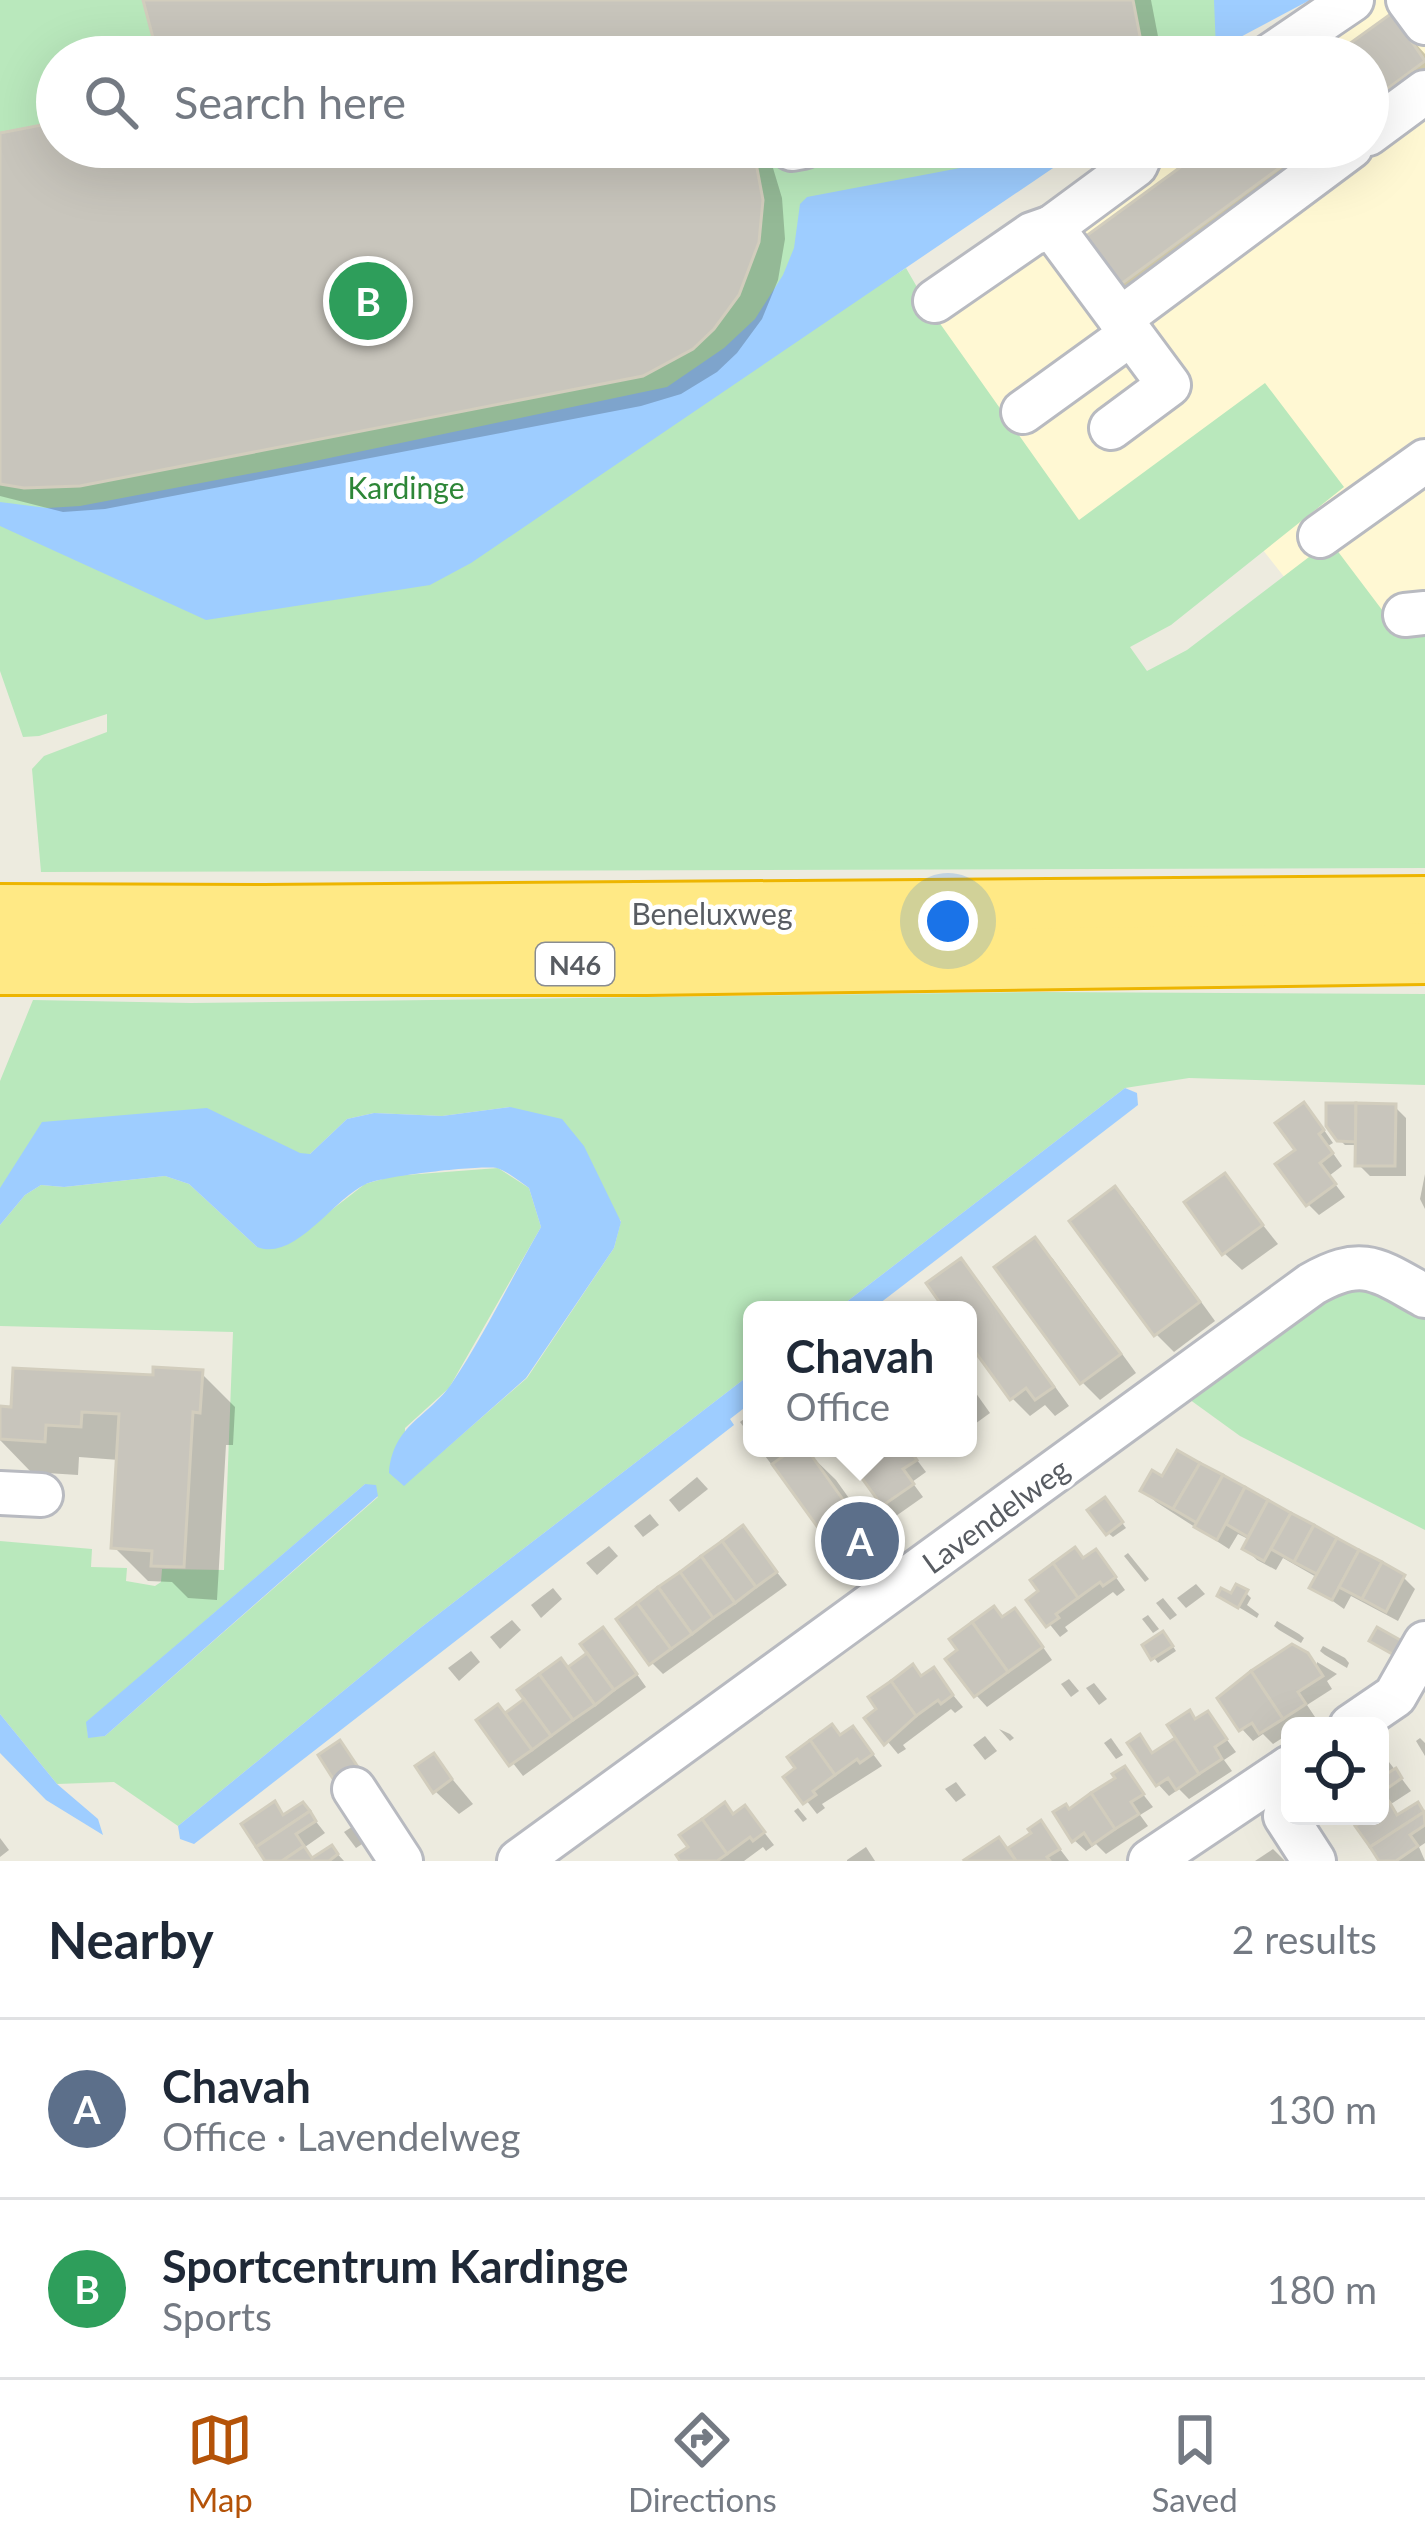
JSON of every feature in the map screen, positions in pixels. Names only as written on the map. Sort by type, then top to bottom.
[{"type":"highway","name":"N46","points":[[0,893],[139,915]]},
{"type":"highway","name":"Beneluxweg","points":[[1,952],[139,915],[1425,907]]},
{"type":"highway","name":"Beneluxweg","points":[[1,952],[647,964],[1425,953]]},
{"type":"street","points":[[1299,36],[1352,0]]},
{"type":"street","points":[[1408,0],[1425,23]]},
{"type":"street","points":[[1389,119],[1425,92]]},
{"type":"street","points":[[934,301],[1032,234],[1052,227],[1132,168]]},
{"type":"street","points":[[1024,412],[1325,168]]},
{"type":"street","points":[[1052,227],[1169,385],[1111,428]]},
{"type":"street","points":[[1320,536],[1425,461]]},
{"type":"street","name":"Lavendelweg","points":[[518,1861],[1312,1284],[1355,1265],[1372,1268],[1425,1296]]},
{"type":"street","points":[[1364,1717],[1395,1696],[1425,1643]]},
{"type":"street","points":[[1150,1861],[1281,1773]]},
{"type":"street","points":[[354,1789],[401,1861]]},
{"type":"street","points":[[1291,1825],[1314,1861]]},
{"type":"shaded area","points":[[1338,0],[1425,0],[1425,755],[1191,459],[1080,535],[911,299],[1098,168],[1389,168],[1389,36],[1287,36]]},
{"type":"green space","name":"Kardinge","points":[[0,0],[1292,0],[1238,36],[36,36],[36,168],[1042,168],[881,284],[906,268],[929,308],[1079,520],[1265,383],[1344,487],[1171,625],[1130,647],[1147,671],[1187,650],[1330,541],[1401,635],[1425,634],[1425,868],[41,872],[32,769],[44,756],[107,732],[107,714],[23,737],[0,671]]},
{"type":"green space","points":[[1042,992],[1425,994],[1425,1085],[1189,1078],[1125,1088],[848,1301],[743,1301],[743,1380],[419,1629],[178,1826],[114,1782],[57,1784],[0,1714],[0,1541],[92,1549],[91,1567],[127,1568],[126,1581],[155,1586],[161,1582],[162,1569],[224,1570],[233,1332],[0,1326],[0,1225],[25,1195],[41,1185],[64,1187],[165,1176],[189,1184],[257,1247],[325,1215],[365,1184],[393,1176],[498,1168],[529,1188],[541,1227],[449,1388],[405,1428],[404,1485],[527,1378],[614,1248],[621,1221],[510,1107],[442,1116],[374,1113],[347,1119],[310,1154],[0,1188],[0,1081],[33,1000],[191,1003]],"holes":[[[365,1484],[378,1497],[105,1736],[88,1737],[87,1722]]]},
{"type":"green space","points":[[1347,1277],[1425,1309],[1425,1530],[1240,1436],[1182,1394]]},
{"type":"water","points":[[1214,0],[1310,0],[1242,36],[1215,36]]},
{"type":"water","points":[[960,168],[1053,168],[471,563],[430,585],[206,620],[0,526],[0,502],[47,508],[80,506],[667,387],[724,348],[755,319],[783,275],[794,248],[800,204],[807,197]]},
{"type":"water","points":[[1125,1088],[1137,1093],[1138,1105],[883,1301],[848,1301]]},
{"type":"water","points":[[510,1107],[562,1119],[584,1146],[621,1222],[614,1248],[526,1378],[404,1486],[389,1473],[397,1443],[452,1383],[541,1227],[529,1188],[509,1174],[497,1168],[471,1168],[366,1184],[299,1238],[271,1249],[257,1247],[189,1184],[165,1176],[64,1187],[41,1185],[25,1195],[0,1225],[0,1188],[42,1122],[207,1108],[310,1154],[347,1119],[374,1113],[442,1116]]},
{"type":"water","points":[[743,1380],[743,1409],[730,1419],[734,1425],[194,1844],[180,1839],[178,1826],[419,1629]]},
{"type":"water","points":[[365,1484],[376,1485],[378,1496],[105,1736],[88,1738],[86,1722]]},
{"type":"water","points":[[0,1714],[57,1784],[98,1819],[103,1835],[46,1800],[0,1753]]},
{"type":"building","points":[[143,0],[1133,0],[1140,36],[152,36]]},
{"type":"building","points":[[1392,13],[1425,61],[1389,88],[1389,36],[1360,36]]},
{"type":"building","points":[[36,126],[36,168],[757,168],[763,200],[759,242],[739,295],[714,329],[693,349],[643,376],[80,486],[24,488],[0,484],[0,133]]},
{"type":"building","points":[[1179,168],[1279,168],[1117,287],[1082,239]]},
{"type":"building","points":[[1304,1102],[1333,1153],[1320,1163],[1336,1184],[1306,1206],[1275,1164],[1295,1150],[1275,1123]]},
{"type":"building","points":[[1326,1103],[1356,1103],[1356,1142],[1337,1141],[1326,1126]]},
{"type":"building","points":[[1356,1103],[1396,1104],[1395,1166],[1355,1166]]},
{"type":"building","points":[[1225,1173],[1263,1225],[1222,1255],[1184,1202]]},
{"type":"building","points":[[1115,1186],[1200,1302],[1154,1336],[1069,1221]]},
{"type":"building","points":[[1035,1237],[1121,1354],[1080,1384],[994,1267]]},
{"type":"building","points":[[961,1258],[1054,1387],[1035,1400],[1026,1388],[1010,1400],[977,1354],[977,1301],[939,1301],[926,1283]]},
{"type":"building","points":[[153,1367],[203,1370],[200,1413],[193,1412],[184,1567],[151,1566],[152,1551],[111,1548],[119,1414],[82,1412],[81,1427],[46,1425],[45,1442],[0,1439],[0,1406],[11,1407],[13,1368],[153,1375]]},
{"type":"building","points":[[1177,1450],[1200,1463],[1173,1509],[1140,1491],[1152,1470],[1162,1476]]},
{"type":"building","points":[[782,1457],[812,1457],[874,1543],[845,1565],[772,1464]]},
{"type":"building","points":[[859,1457],[915,1457],[917,1460],[903,1469],[914,1484],[882,1506],[851,1463]]},
{"type":"building","points":[[1200,1463],[1223,1475],[1197,1523],[1173,1509]]},
{"type":"building","points":[[1223,1475],[1245,1487],[1217,1540],[1194,1527]]},
{"type":"building","points":[[1245,1487],[1268,1500],[1248,1537],[1226,1524]]},
{"type":"building","points":[[1105,1497],[1123,1522],[1106,1535],[1087,1510]]},
{"type":"building","points":[[1268,1500],[1291,1513],[1264,1561],[1242,1549]]},
{"type":"building","points":[[1291,1513],[1314,1525],[1294,1562],[1271,1549]]},
{"type":"building","points":[[743,1525],[777,1572],[756,1587],[722,1541]]},
{"type":"building","points":[[1314,1525],[1337,1538],[1317,1574],[1294,1562]]},
{"type":"building","points":[[1337,1538],[1359,1550],[1332,1600],[1309,1588]]},
{"type":"building","points":[[722,1541],[756,1587],[735,1603],[701,1556]]},
{"type":"building","points":[[1075,1547],[1083,1558],[1096,1549],[1116,1577],[1078,1598],[1053,1563]]},
{"type":"building","points":[[1359,1550],[1382,1562],[1362,1599],[1339,1587]]},
{"type":"building","points":[[701,1556],[735,1603],[713,1618],[680,1572]]},
{"type":"building","points":[[1382,1562],[1405,1575],[1386,1612],[1362,1599]]},
{"type":"building","points":[[1053,1563],[1078,1598],[1046,1627],[1026,1600],[1038,1591],[1030,1580]]},
{"type":"building","points":[[680,1572],[713,1618],[692,1634],[658,1587]]},
{"type":"building","points":[[1236,1584],[1248,1590],[1238,1608],[1217,1596],[1221,1588],[1231,1593]]},
{"type":"building","points":[[658,1587],[692,1634],[671,1649],[637,1603]]},
{"type":"building","points":[[637,1603],[671,1649],[649,1665],[616,1619]]},
{"type":"building","points":[[994,1606],[1002,1617],[1015,1608],[1043,1647],[1008,1672],[972,1622]]},
{"type":"building","points":[[972,1622],[1008,1672],[974,1697],[945,1659],[957,1650],[949,1639]]},
{"type":"building","points":[[603,1627],[637,1674],[614,1690],[580,1644]]},
{"type":"building","points":[[1377,1627],[1402,1641],[1394,1655],[1369,1641]]},
{"type":"building","points":[[1163,1631],[1173,1646],[1151,1660],[1142,1645]]},
{"type":"building","points":[[1292,1644],[1308,1653],[1323,1676],[1298,1692],[1306,1704],[1282,1717],[1251,1671]]},
{"type":"building","points":[[587,1653],[614,1690],[595,1705],[568,1667]]},
{"type":"building","points":[[561,1658],[595,1705],[573,1720],[539,1674]]},
{"type":"building","points":[[913,1664],[921,1676],[934,1667],[953,1695],[916,1716],[891,1681]]},
{"type":"building","points":[[1251,1671],[1281,1720],[1259,1734],[1252,1723],[1239,1731],[1217,1698]]},
{"type":"building","points":[[539,1674],[573,1720],[551,1736],[517,1690]]},
{"type":"building","points":[[891,1681],[916,1716],[884,1745],[864,1718],[876,1709],[868,1697]]},
{"type":"building","points":[[524,1699],[551,1736],[532,1750],[505,1713]]},
{"type":"building","points":[[498,1704],[532,1750],[509,1766],[476,1720]]},
{"type":"building","points":[[1190,1710],[1195,1719],[1208,1711],[1227,1739],[1215,1747],[1222,1759],[1199,1774],[1167,1725]]},
{"type":"building","points":[[832,1724],[840,1735],[853,1726],[873,1754],[835,1775],[810,1740]]},
{"type":"building","points":[[1140,1734],[1152,1753],[1175,1738],[1199,1774],[1176,1790],[1168,1778],[1156,1786],[1127,1743]]},
{"type":"building","points":[[340,1740],[360,1770],[337,1785],[318,1755]]},
{"type":"building","points":[[810,1740],[835,1775],[803,1804],[783,1777],[795,1768],[787,1757]]},
{"type":"building","points":[[434,1753],[452,1779],[433,1793],[415,1766]]},
{"type":"building","points":[[1125,1766],[1144,1794],[1131,1802],[1139,1814],[1115,1829],[1091,1793]]},
{"type":"building","points":[[1396,1768],[1402,1778],[1389,1787],[1389,1772]]},
{"type":"building","points":[[1091,1793],[1115,1829],[1092,1845],[1084,1833],[1072,1842],[1053,1812],[1066,1804],[1069,1809]]},
{"type":"building","points":[[275,1801],[283,1815],[303,1802],[310,1811],[256,1847],[241,1824]]},
{"type":"building","points":[[725,1802],[733,1814],[745,1805],[765,1832],[727,1854],[702,1819]]},
{"type":"building","points":[[1418,1802],[1424,1812],[1370,1847],[1355,1826],[1389,1825],[1390,1803],[1397,1815]]},
{"type":"building","points":[[310,1811],[316,1821],[296,1834],[304,1846],[282,1861],[265,1861],[256,1847]]},
{"type":"building","points":[[1424,1812],[1425,1825],[1410,1835],[1418,1846],[1396,1861],[1379,1861],[1370,1847]]},
{"type":"building","points":[[702,1819],[727,1854],[717,1861],[680,1861],[676,1855],[688,1847],[679,1835]]},
{"type":"building","points":[[1041,1820],[1060,1849],[1047,1857],[1050,1861],[1016,1861],[1008,1848]]},
{"type":"building","points":[[999,1837],[1016,1861],[964,1860]]},
{"type":"building","points":[[332,1845],[338,1854],[329,1861],[282,1861],[304,1846],[312,1858]]},
{"type":"place","name":"Sportcentrum Kardinge","points":[[368,301]]},
{"type":"place","name":"Chavah","points":[[860,1541]]}]
